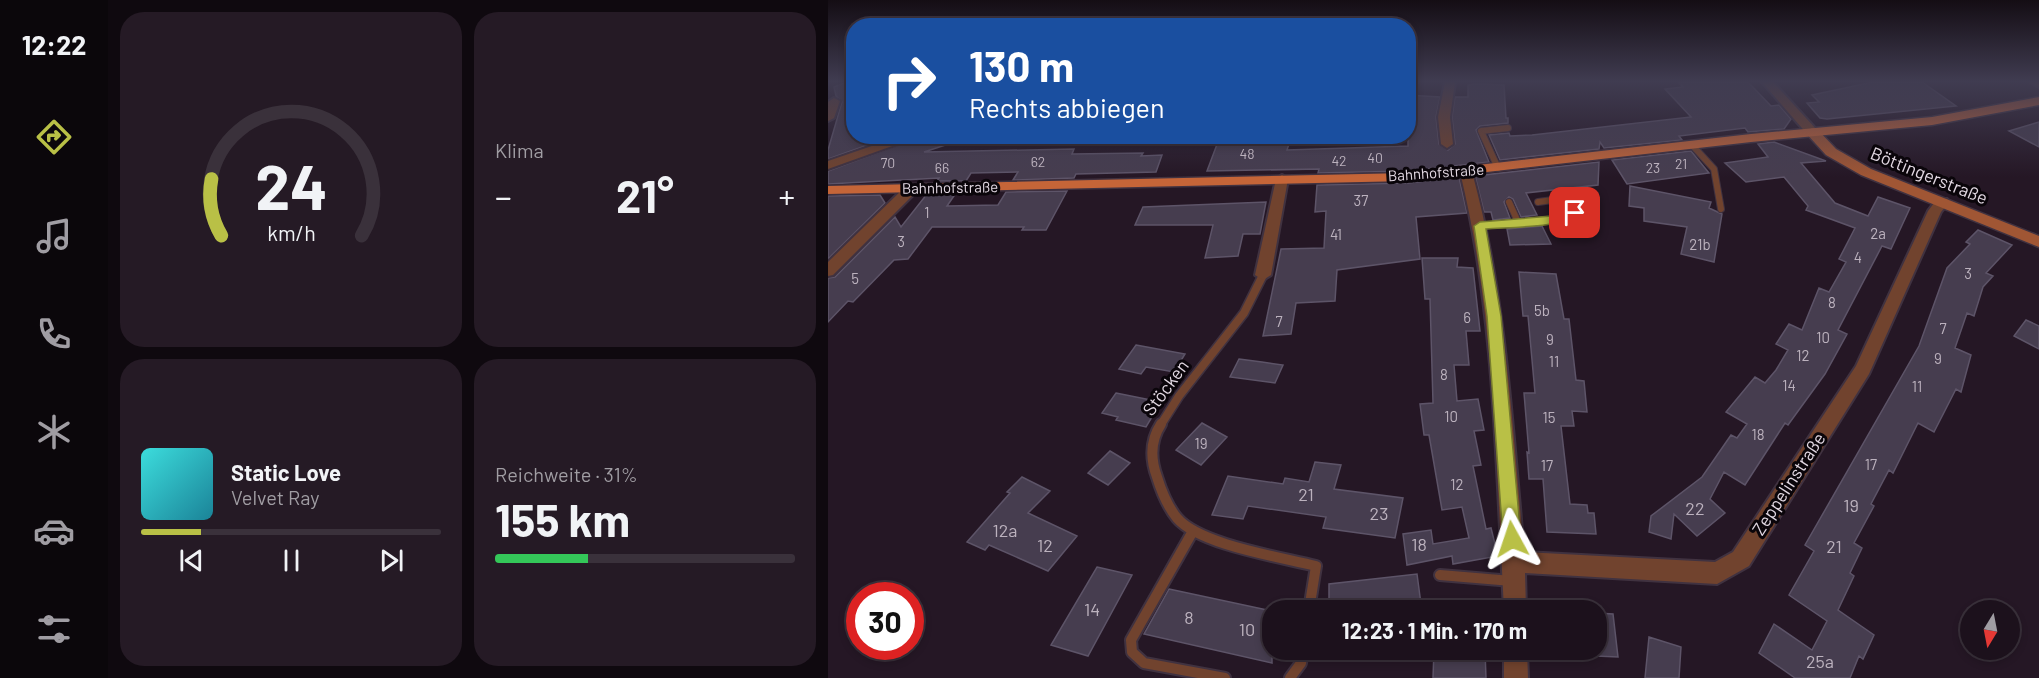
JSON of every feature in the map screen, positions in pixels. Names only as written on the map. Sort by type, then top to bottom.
[{"type":"main road","name":"Bahnhofstraße","points":[[828,190],[1408,177],[1955,118],[1977,114]]},
{"type":"main road","name":"Böttingerstraße","points":[[1812,132],[1825,147],[1846,162],[2039,243]]},
{"type":"street","points":[[1445,114],[1447,144]]},
{"type":"street","points":[[1795,114],[1812,132]]},
{"type":"street","points":[[828,165],[890,144]]},
{"type":"street","points":[[1466,172],[1480,226],[1494,316],[1514,562],[1515,600]]},
{"type":"street","name":"Stöcken","points":[[1263,275],[1282,179]]},
{"type":"street","points":[[828,271],[910,189]]},
{"type":"street","name":"Zeppelinstraße","points":[[1514,562],[1717,573],[1741,559],[1863,369],[1935,211],[1942,202]]},
{"type":"street","points":[[1516,660],[1516,678]]},
{"type":"lane","points":[[1498,168],[1481,131],[1508,128]]},
{"type":"lane","points":[[1692,145],[1714,170],[1721,209]]},
{"type":"lane","points":[[1480,226],[1566,218],[1575,213],[1575,197],[1538,202]]},
{"type":"lane","points":[[1509,202],[1518,222]]},
{"type":"lane","name":"Stöcken","points":[[1263,275],[1244,313],[1179,396],[1155,434],[1151,460],[1161,489],[1177,518],[1193,531],[1217,541],[1316,566],[1311,600]]},
{"type":"lane","points":[[1193,531],[1131,640],[1132,652],[1144,663],[1225,678]]},
{"type":"lane","points":[[1440,574],[1515,581]]},
{"type":"lane","points":[[1290,678],[1301,660]]},
{"type":"building","points":[[839,114],[846,114],[846,144],[870,144],[828,159],[828,150]]},
{"type":"building","points":[[1416,114],[1437,114],[1439,144],[1448,150],[1455,144],[1453,114],[1506,114],[1508,123],[1480,126],[1476,130],[1489,162],[1408,171],[1318,173],[1319,169],[1207,171],[1217,144],[1289,144],[1287,150],[1416,144]]},
{"type":"building","points":[[1688,114],[1786,114],[1791,119],[1784,129],[1748,132],[1745,128],[1679,136],[1682,140],[1604,148],[1600,142],[1599,149],[1500,160],[1489,135],[1509,133],[1510,136],[1532,135],[1691,117]]},
{"type":"building","points":[[1816,114],[1880,114],[1827,119],[1820,118]]},
{"type":"building","points":[[2039,122],[2039,147],[2009,131]]},
{"type":"building","points":[[1774,142],[1826,161],[1801,163],[1835,203],[1868,216],[1878,197],[1910,208],[1891,249],[1882,246],[1838,330],[1847,334],[1825,374],[1788,425],[1785,423],[1745,485],[1724,472],[1710,499],[1725,513],[1697,536],[1674,514],[1671,539],[1649,532],[1651,516],[1702,477],[1731,435],[1737,438],[1747,424],[1726,412],[1755,377],[1765,383],[1776,370],[1788,350],[1776,344],[1789,324],[1802,330],[1819,288],[1829,292],[1846,262],[1839,259],[1855,228],[1806,210],[1808,206],[1784,177],[1746,182],[1725,163],[1768,157],[1758,144]]},
{"type":"building","points":[[901,144],[949,144],[924,152],[1074,149],[1072,154],[1162,155],[1156,172],[1076,174],[1074,178],[1013,180],[1018,172],[971,173],[966,181],[937,181],[939,178],[828,184],[828,171]]},
{"type":"building","points":[[1691,151],[1709,173],[1627,184],[1612,160]]},
{"type":"building","points":[[1599,162],[1598,185],[1526,193],[1537,215],[1521,217],[1513,199],[1509,197],[1504,202],[1510,218],[1493,220],[1491,212],[1484,212],[1475,176]]},
{"type":"building","points":[[1459,177],[1467,213],[1416,217],[1420,259],[1337,270],[1335,301],[1296,303],[1291,334],[1263,336],[1281,249],[1324,248],[1326,211],[1315,212],[1317,185],[1408,183]]},
{"type":"building","points":[[1630,186],[1711,202],[1709,208],[1722,214],[1714,262],[1681,254],[1687,227],[1644,221],[1644,208],[1629,206]]},
{"type":"building","points":[[1067,191],[1046,230],[1022,230],[1024,227],[932,227],[908,259],[894,260],[853,302],[848,301],[828,322],[828,278],[835,277],[895,217],[901,227],[927,194],[956,193],[947,206],[998,205],[1006,192]]},
{"type":"building","points":[[880,195],[885,203],[828,259],[828,196]]},
{"type":"building","points":[[1266,202],[1260,234],[1243,234],[1238,256],[1205,258],[1213,225],[1135,225],[1143,207]]},
{"type":"building","points":[[1542,226],[1551,244],[1510,245],[1507,229]]},
{"type":"building","points":[[1978,230],[2012,245],[1986,273],[1993,276],[1983,287],[1974,316],[1967,313],[1955,348],[1971,355],[1961,392],[1956,389],[1934,432],[1918,423],[1893,473],[1889,470],[1871,504],[1874,506],[1854,543],[1862,548],[1850,573],[1854,576],[1838,610],[1874,635],[1863,659],[1859,656],[1850,678],[1795,678],[1759,653],[1774,624],[1812,650],[1827,621],[1789,595],[1814,551],[1805,545],[1919,346],[1947,268],[1970,244],[1966,242]]},
{"type":"building","points":[[1422,258],[1458,258],[1457,267],[1473,268],[1480,331],[1466,331],[1469,365],[1454,365],[1457,401],[1478,399],[1484,430],[1474,431],[1481,465],[1473,466],[1486,529],[1491,528],[1498,556],[1453,564],[1452,556],[1407,565],[1403,534],[1431,530],[1433,544],[1469,538],[1462,507],[1442,510],[1429,435],[1424,435],[1420,404],[1433,403],[1430,299],[1425,299]]},
{"type":"building","points":[[1519,272],[1556,274],[1564,319],[1569,319],[1576,380],[1584,381],[1587,412],[1572,411],[1574,426],[1561,426],[1570,504],[1587,505],[1588,513],[1594,513],[1596,534],[1547,532],[1543,479],[1529,479],[1524,393],[1535,393],[1528,316],[1523,316]]},
{"type":"building","points":[[2026,320],[2039,326],[2039,349],[2014,336]]},
{"type":"building","points":[[1136,345],[1185,354],[1174,372],[1146,367],[1141,374],[1119,369]]},
{"type":"building","points":[[1239,359],[1283,365],[1275,383],[1230,377]]},
{"type":"building","points":[[1116,393],[1161,402],[1146,427],[1116,420],[1118,417],[1102,413]]},
{"type":"building","points":[[1202,423],[1227,437],[1201,465],[1176,450]]},
{"type":"building","points":[[1110,451],[1130,463],[1108,485],[1088,473]]},
{"type":"building","points":[[1315,462],[1341,465],[1334,489],[1403,498],[1395,538],[1323,528],[1326,517],[1248,506],[1243,519],[1212,515],[1228,476],[1283,484],[1285,478],[1309,482]]},
{"type":"building","points":[[1022,477],[1050,491],[1028,513],[1077,536],[1048,571],[989,545],[985,550],[967,542]]},
{"type":"building","points":[[1097,567],[1132,575],[1088,656],[1051,645]]},
{"type":"building","points":[[1417,574],[1420,600],[1329,600],[1329,584]]},
{"type":"building","points":[[1169,589],[1262,609],[1262,660],[1272,660],[1272,663],[1144,634]]},
{"type":"building","points":[[1607,614],[1613,614],[1618,657],[1607,656]]},
{"type":"building","points":[[1649,637],[1681,647],[1679,678],[1645,678]]},
{"type":"building","points":[[1434,660],[1485,660],[1486,678],[1433,678]]},
{"type":"route","points":[[1512,539],[1494,316],[1480,226],[1566,218],[1575,213]]}]
